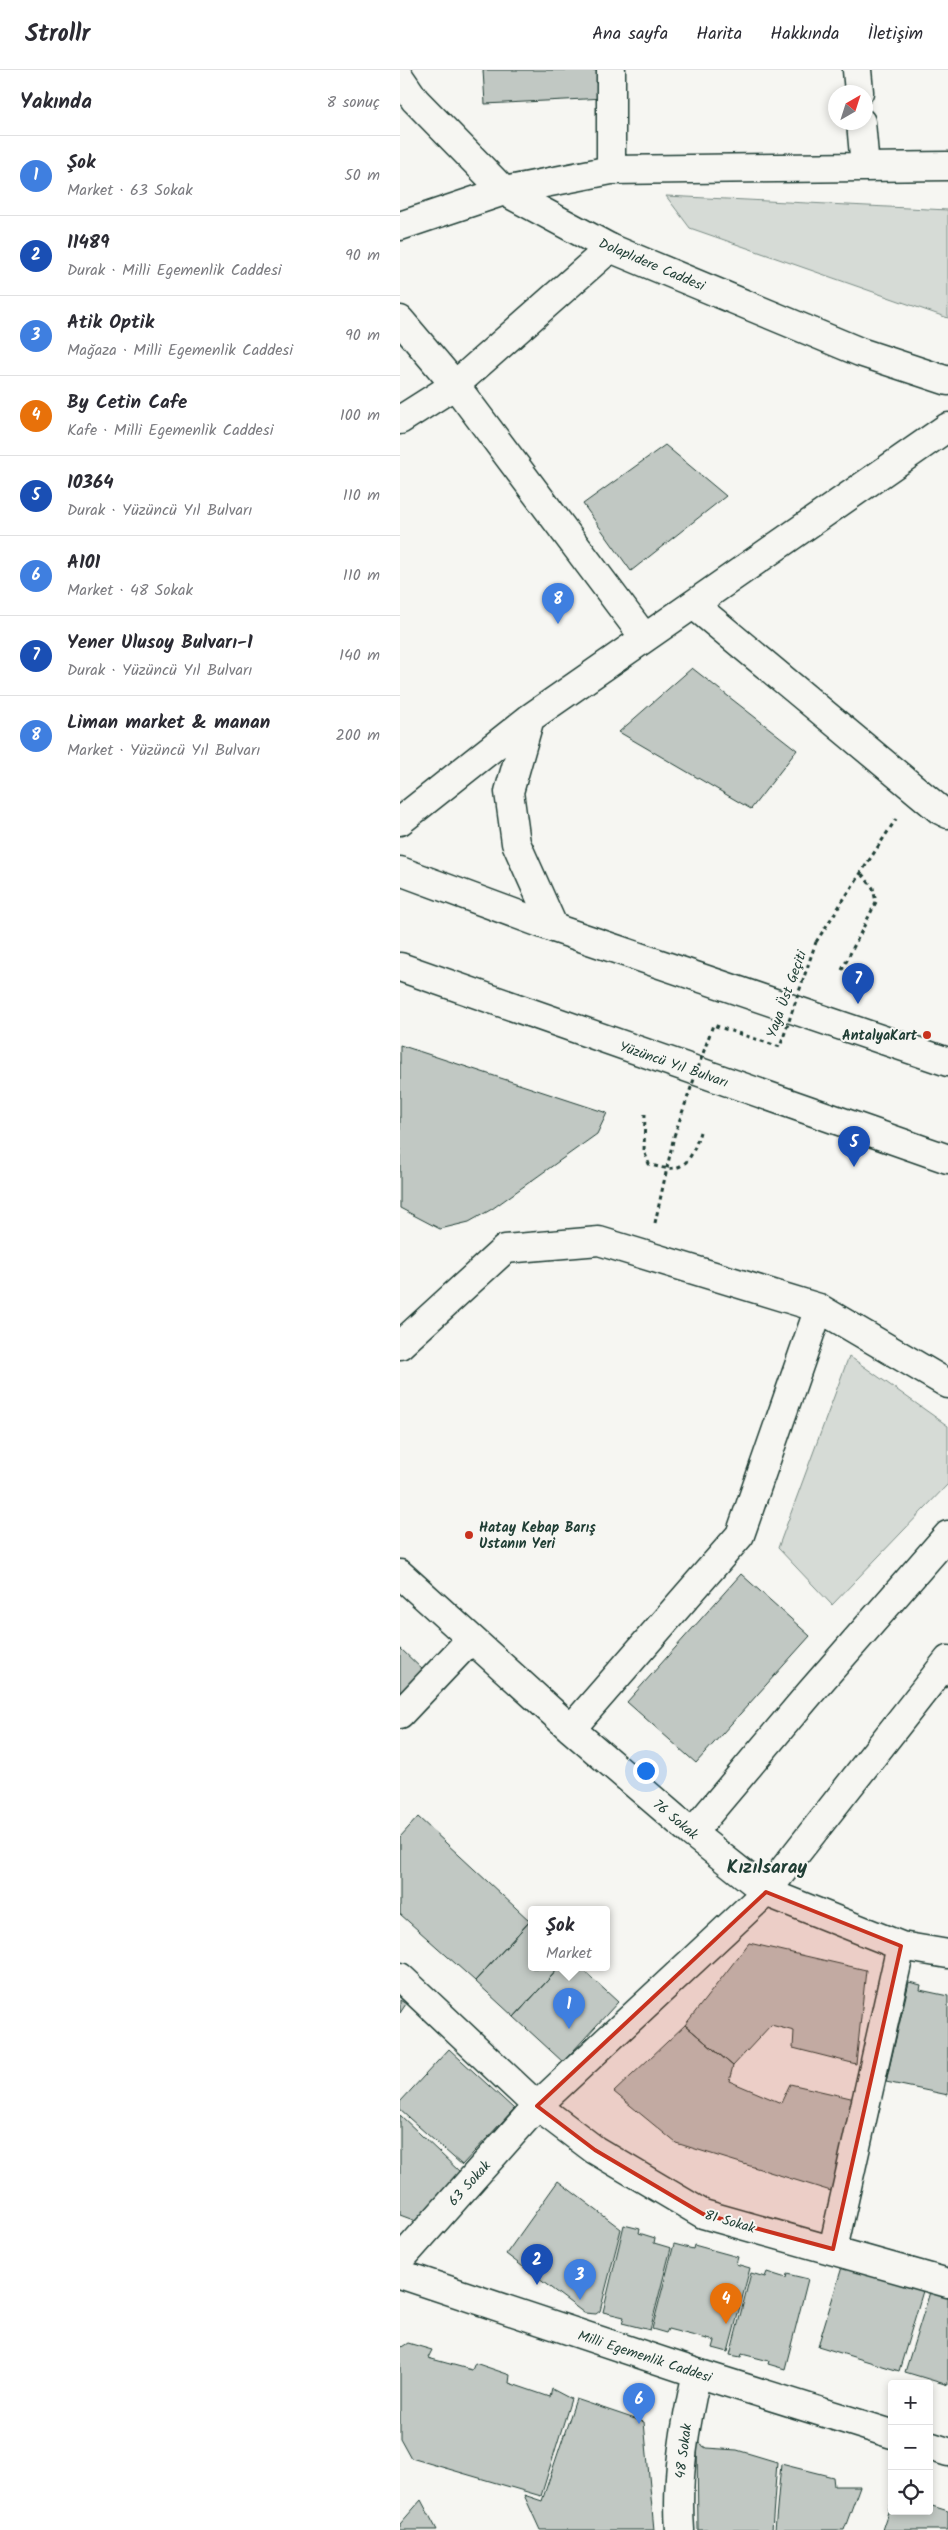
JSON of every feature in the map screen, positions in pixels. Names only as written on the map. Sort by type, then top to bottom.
[{"type":"street","points":[[611,70],[612,170]]},
{"type":"street","points":[[857,70],[858,85]]},
{"type":"street","name":"Dolaplıdere Caddesi","points":[[400,78],[415,100],[504,191],[610,248],[860,352],[948,381]]},
{"type":"street","points":[[862,130],[865,167]]},
{"type":"street","points":[[400,226],[504,191],[612,170],[948,166]]},
{"type":"street","points":[[400,420],[455,385],[610,248]]},
{"type":"street","points":[[400,320],[455,385],[644,637]]},
{"type":"street","points":[[400,821],[530,718],[948,427]]},
{"type":"street","points":[[694,605],[915,789],[945,808]]},
{"type":"street","points":[[530,718],[509,792],[516,843],[554,928]]},
{"type":"street","points":[[400,871],[554,928],[948,1062]]},
{"type":"street","name":"Yüzüncü Yıl Bulvarı","points":[[400,966],[948,1160]]},
{"type":"street","points":[[400,1345],[506,1249],[600,1241],[819,1308],[948,1384]]},
{"type":"street","points":[[571,1729],[740,1536],[819,1308]]},
{"type":"street","points":[[692,1833],[810,1693],[948,1536]]},
{"type":"street","name":"76 Sokak","points":[[400,1574],[571,1729],[692,1833],[766,1892],[901,1946],[948,1954]]},
{"type":"street","points":[[400,1714],[471,1639]]},
{"type":"street","name":"63 Sokak","points":[[400,2260],[538,2106],[766,1892],[948,1660]]},
{"type":"street","points":[[833,2249],[901,1946]]},
{"type":"street","name":"81 Sokak","points":[[400,1977],[538,2106],[596,2150],[703,2214],[948,2282]]},
{"type":"street","name":"Milli Egemenlik Caddesi","points":[[400,2274],[697,2374],[888,2433]]},
{"type":"street","name":"48 Sokak","points":[[680,2530],[677,2498],[685,2430],[697,2374]]},
{"type":"street","points":[[933,2447],[948,2452]]},
{"type":"path","points":[[842,970],[876,902],[872,888],[862,874],[915,789]]},
{"type":"path","name":"Yaya Üst Geçiti","points":[[666,1170],[674,1136],[712,1025],[780,1047],[816,942],[862,874]]},
{"type":"path","points":[[645,1114],[644,1151],[649,1164],[666,1170],[684,1165],[695,1148],[700,1132]]},
{"type":"path","points":[[649,1256],[666,1170]]},
{"type":"highlighted area","points":[[766,1892],[901,1946],[833,2249],[703,2214],[595,2150],[537,2106]]},
{"type":"shaded area","points":[[666,196],[948,210],[948,318],[690,228]]},
{"type":"shaded area","points":[[849,1356],[948,1426],[948,1484],[832,1605],[778,1548]]},
{"type":"building","points":[[483,70],[604,70],[605,98],[485,104]]},
{"type":"building","points":[[665,445],[726,496],[631,571],[583,504]]},
{"type":"building","points":[[692,668],[797,750],[751,809],[619,732]]},
{"type":"building","points":[[400,1045],[607,1113],[597,1134],[492,1209],[469,1222],[440,1229],[400,1208]]},
{"type":"building","points":[[741,1574],[810,1636],[696,1763],[627,1702]]},
{"type":"building","points":[[400,1648],[425,1672],[400,1698]]},
{"type":"building","points":[[418,1817],[528,1919],[528,1923],[475,1981],[400,1914],[400,1837]]},
{"type":"building","points":[[528,1923],[528,1971],[556,1971],[514,2017],[475,1981]]},
{"type":"building","points":[[749,1943],[866,1970],[856,2064],[793,2048],[794,2031],[771,2025],[733,2066],[685,2025]]},
{"type":"building","points":[[556,1971],[584,1971],[618,2002],[563,2062],[514,2017]]},
{"type":"building","points":[[909,1982],[921,1985],[920,1990],[948,1996],[948,2095],[886,2082]]},
{"type":"building","points":[[400,2000],[406,2004],[400,2013]]},
{"type":"building","points":[[685,2025],[733,2066],[729,2081],[781,2103],[790,2084],[855,2099],[834,2192],[676,2143],[614,2092]]},
{"type":"building","points":[[449,2049],[514,2109],[462,2165],[400,2110],[400,2102]]},
{"type":"building","points":[[400,2115],[460,2172],[416,2221],[400,2215]]},
{"type":"building","points":[[558,2181],[621,2229],[600,2311],[596,2314],[584,2313],[506,2254]]},
{"type":"building","points":[[624,2225],[640,2229],[639,2233],[655,2238],[654,2243],[671,2248],[650,2330],[622,2323],[624,2317],[603,2312]]},
{"type":"building","points":[[674,2244],[693,2249],[694,2245],[738,2257],[736,2264],[750,2268],[728,2352],[713,2348],[715,2341],[668,2329],[666,2333],[652,2329]]},
{"type":"building","points":[[842,2267],[923,2291],[899,2371],[818,2346]]},
{"type":"building","points":[[767,2272],[786,2278],[787,2274],[808,2279],[785,2369],[768,2364],[769,2361],[742,2354],[741,2357],[730,2355],[751,2273],[765,2277]]},
{"type":"building","points":[[930,2292],[948,2298],[948,2385],[905,2372]]},
{"type":"building","points":[[408,2343],[432,2350],[428,2358],[472,2370],[475,2363],[510,2375],[509,2383],[550,2397],[552,2389],[571,2399],[541,2496],[411,2458],[400,2438],[400,2348]]},
{"type":"building","points":[[576,2399],[644,2422],[654,2530],[540,2530],[524,2495],[542,2501]]},
{"type":"building","points":[[697,2442],[706,2448],[737,2450],[777,2462],[772,2530],[698,2530]]},
{"type":"building","points":[[781,2464],[833,2477],[834,2486],[860,2486],[844,2530],[775,2530]]},
{"type":"building","points":[[421,2500],[437,2530],[400,2530],[400,2524]]},
{"type":"building","points":[[933,2506],[948,2511],[948,2530],[882,2530],[888,2512],[888,2515],[933,2515]]},
{"type":"place","name":"Liman market & manan","points":[[558,624]]},
{"type":"place","name":"Yener Ulusoy Bulvarı-1","points":[[858,1004]]},
{"type":"place","name":"AntalyaKart","points":[[927,1035]]},
{"type":"place","name":"10364","points":[[854,1167]]},
{"type":"place","name":"Hatay Kebap Barış Ustanın Yeri","points":[[469,1535]]},
{"type":"place","name":"Şok","points":[[569,2029]]},
{"type":"place","name":"11489","points":[[537,2285]]},
{"type":"place","name":"Atik Optik","points":[[580,2300]]},
{"type":"place","name":"By Cetin Cafe","points":[[726,2324]]},
{"type":"place","name":"A101","points":[[639,2424]]},
{"type":"district","name":"Kızılsaray","points":[[767,1866]]}]
